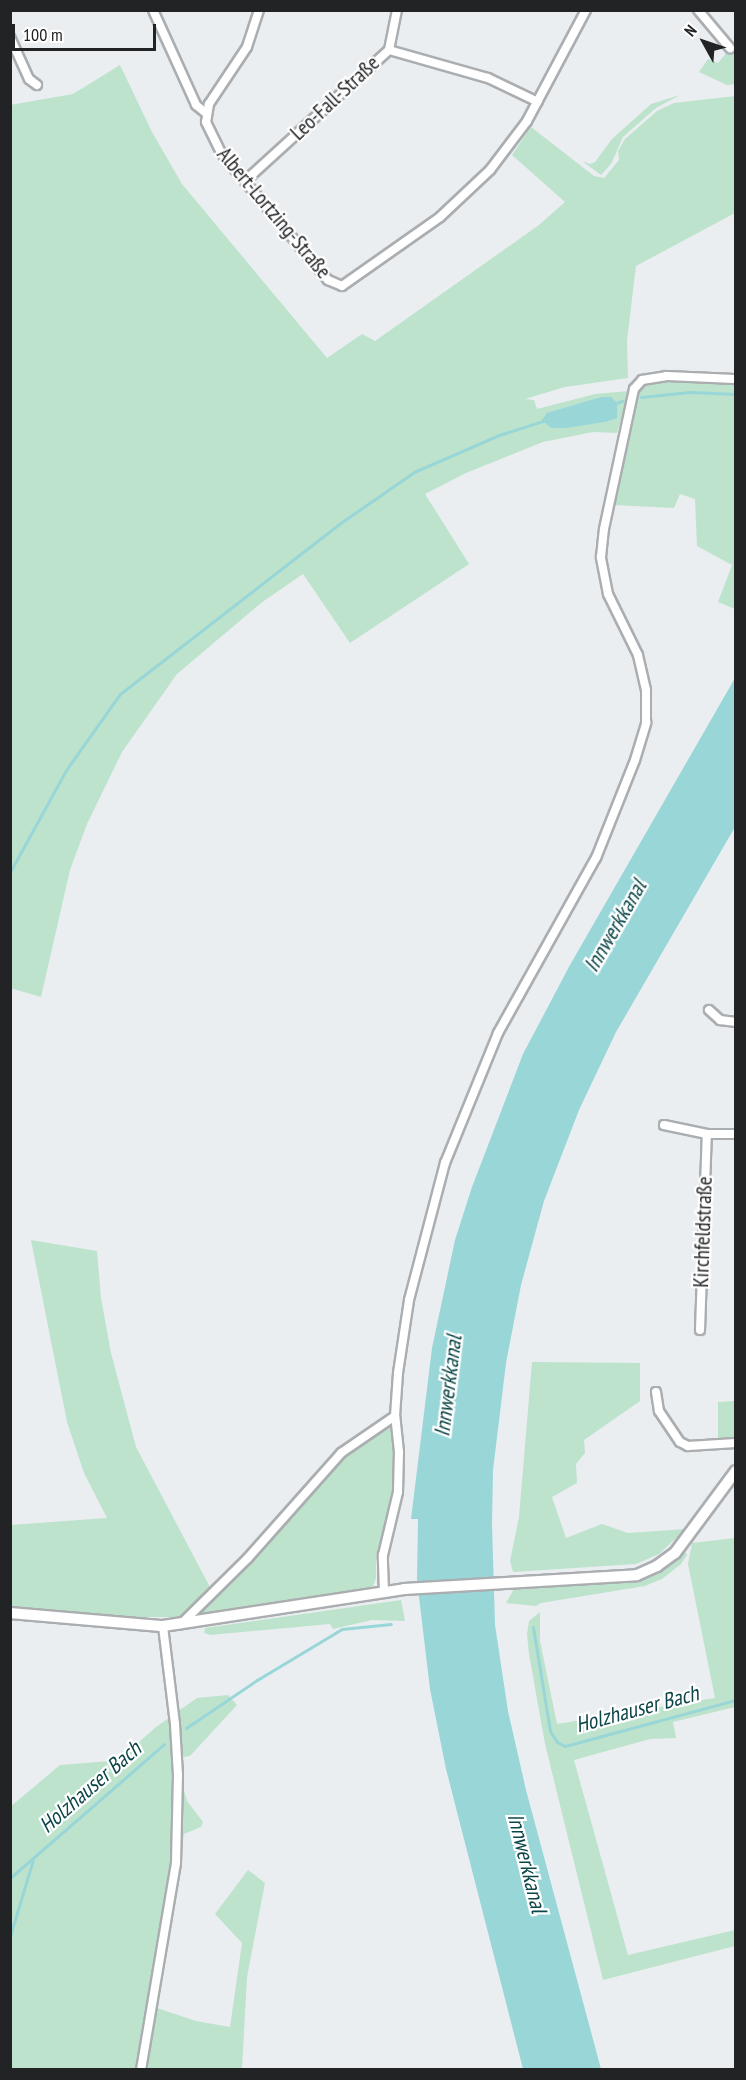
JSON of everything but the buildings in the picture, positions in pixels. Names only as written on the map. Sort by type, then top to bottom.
[{"type":"street","name":"Albert-Lortzing-Straße","points":[[153,10],[196,105],[206,113],[206,122],[215,143],[328,280],[338,286],[348,284],[466,195],[504,153],[537,102]]},
{"type":"street","points":[[206,113],[214,96],[247,47],[260,10]]},
{"type":"street","points":[[389,50],[397,10]]},
{"type":"street","points":[[537,102],[586,10]]},
{"type":"street","points":[[698,10],[730,48]]},
{"type":"street","points":[[10,37],[29,79],[36,85]]},
{"type":"street","name":"Leo-Fall-Straße","points":[[245,181],[389,50],[488,78],[537,102]]},
{"type":"street","points":[[384,1592],[383,1555],[399,1492],[399,1452],[395,1416],[398,1373],[409,1300],[445,1163],[498,1033],[596,858],[644,732],[647,705],[642,674],[630,636],[605,586],[601,557],[604,529],[634,389],[642,380],[666,376],[735,379]]},
{"type":"street","points":[[709,1010],[720,1020],[735,1022]]},
{"type":"street","points":[[664,1125],[707,1134],[735,1134]]},
{"type":"street","name":"Kirchfeldstraße","points":[[699,1330],[707,1134]]},
{"type":"street","points":[[656,1392],[659,1411],[680,1442],[688,1446],[735,1443]]},
{"type":"street","points":[[181,1625],[247,1559],[341,1453],[395,1416]]},
{"type":"street","points":[[10,1613],[163,1626],[181,1625],[404,1589],[631,1576],[651,1570],[680,1548],[735,1471]]},
{"type":"street","points":[[141,2070],[176,1863],[176,1741],[163,1626]]},
{"type":"green space","points":[[734,44],[735,84],[727,85],[699,72],[708,59],[718,63]]},
{"type":"green space","points":[[120,65],[152,132],[182,184],[327,358],[362,334],[375,341],[539,225],[565,202],[512,155],[531,127],[594,176],[604,178],[619,160],[618,151],[625,139],[657,111],[674,103],[736,96],[735,213],[636,266],[627,340],[628,378],[565,387],[525,399],[534,400],[537,409],[595,394],[629,391],[617,433],[593,432],[543,442],[466,473],[425,494],[469,564],[350,643],[303,574],[261,603],[177,674],[122,752],[87,824],[70,870],[41,997],[10,988],[10,105],[73,94]],"holes":[[[601,397],[605,422],[590,424],[585,403]]]},
{"type":"green space","points":[[680,95],[656,108],[623,137],[611,164],[601,175],[582,161],[590,164],[595,162],[612,139],[651,104]]},
{"type":"green space","points":[[667,379],[735,381],[735,609],[718,602],[732,565],[697,546],[695,499],[680,494],[674,508],[612,505],[638,392],[649,381]]},
{"type":"green space","points":[[31,1240],[97,1251],[101,1298],[111,1353],[136,1447],[212,1591],[182,1617],[112,1617],[11,1609],[10,1525],[107,1518],[84,1473],[67,1422]]},
{"type":"green space","points":[[532,1362],[640,1363],[640,1401],[584,1440],[585,1453],[576,1464],[577,1483],[552,1497],[566,1538],[602,1524],[628,1533],[686,1529],[659,1554],[636,1564],[513,1572],[510,1561],[519,1517]]},
{"type":"green space","points":[[735,1401],[735,1439],[718,1440],[718,1402]]},
{"type":"green space","points":[[382,1426],[388,1426],[393,1432],[396,1453],[395,1492],[376,1556],[376,1578],[373,1586],[367,1590],[191,1617],[335,1463]]},
{"type":"green space","points":[[735,1538],[735,1707],[673,1722],[676,1738],[650,1739],[574,1760],[628,1955],[735,1930],[735,1946],[603,1980],[545,1744],[529,1654],[527,1634],[529,1621],[540,1612],[540,1641],[557,1724],[715,1698],[688,1564],[692,1543]]},
{"type":"green space","points":[[684,1550],[687,1555],[681,1564],[662,1579],[645,1586],[541,1603],[536,1606],[506,1603],[515,1587],[636,1579],[660,1570]]},
{"type":"green space","points":[[401,1600],[405,1621],[372,1620],[333,1629],[330,1624],[210,1635],[204,1633],[205,1628]]},
{"type":"green space","points":[[228,1695],[237,1705],[190,1756],[175,1758],[187,1801],[203,1822],[201,1827],[184,1834],[178,1872],[171,1881],[136,2069],[11,2069],[10,1807],[60,1765],[110,1761],[129,1751],[156,1727],[197,1698]]},
{"type":"green space","points":[[248,1870],[265,1883],[247,1977],[242,2069],[143,2070],[154,2007],[196,2021],[230,2027],[242,1943],[215,1914]]},
{"type":"water","points":[[601,397],[611,397],[617,403],[617,418],[566,428],[551,428],[542,420],[547,413]]},
{"type":"water","name":"Innwerkkanal","points":[[735,678],[735,827],[616,1032],[579,1110],[544,1201],[521,1285],[506,1363],[493,1470],[495,1625],[508,1711],[526,1790],[601,2069],[523,2069],[446,1769],[430,1689],[417,1580],[418,1519],[411,1519],[432,1348],[455,1240],[472,1187],[523,1054],[570,965]]},
{"type":"waterway","points":[[641,397],[690,392],[736,394]]},
{"type":"waterway","points":[[614,404],[622,401]]},
{"type":"waterway","points":[[10,872],[66,770],[120,694],[339,524],[414,472],[499,435],[546,420]]},
{"type":"waterway","name":"Holzhauser Bach","points":[[186,1728],[257,1680],[342,1629],[391,1624]]},
{"type":"waterway","name":"Holzhauser Bach","points":[[533,1627],[550,1731],[557,1742],[565,1746],[736,1700]]},
{"type":"waterway","name":"Holzhauser Bach","points":[[10,1878],[164,1744]]},
{"type":"waterway","points":[[10,1936],[33,1860]]}]
